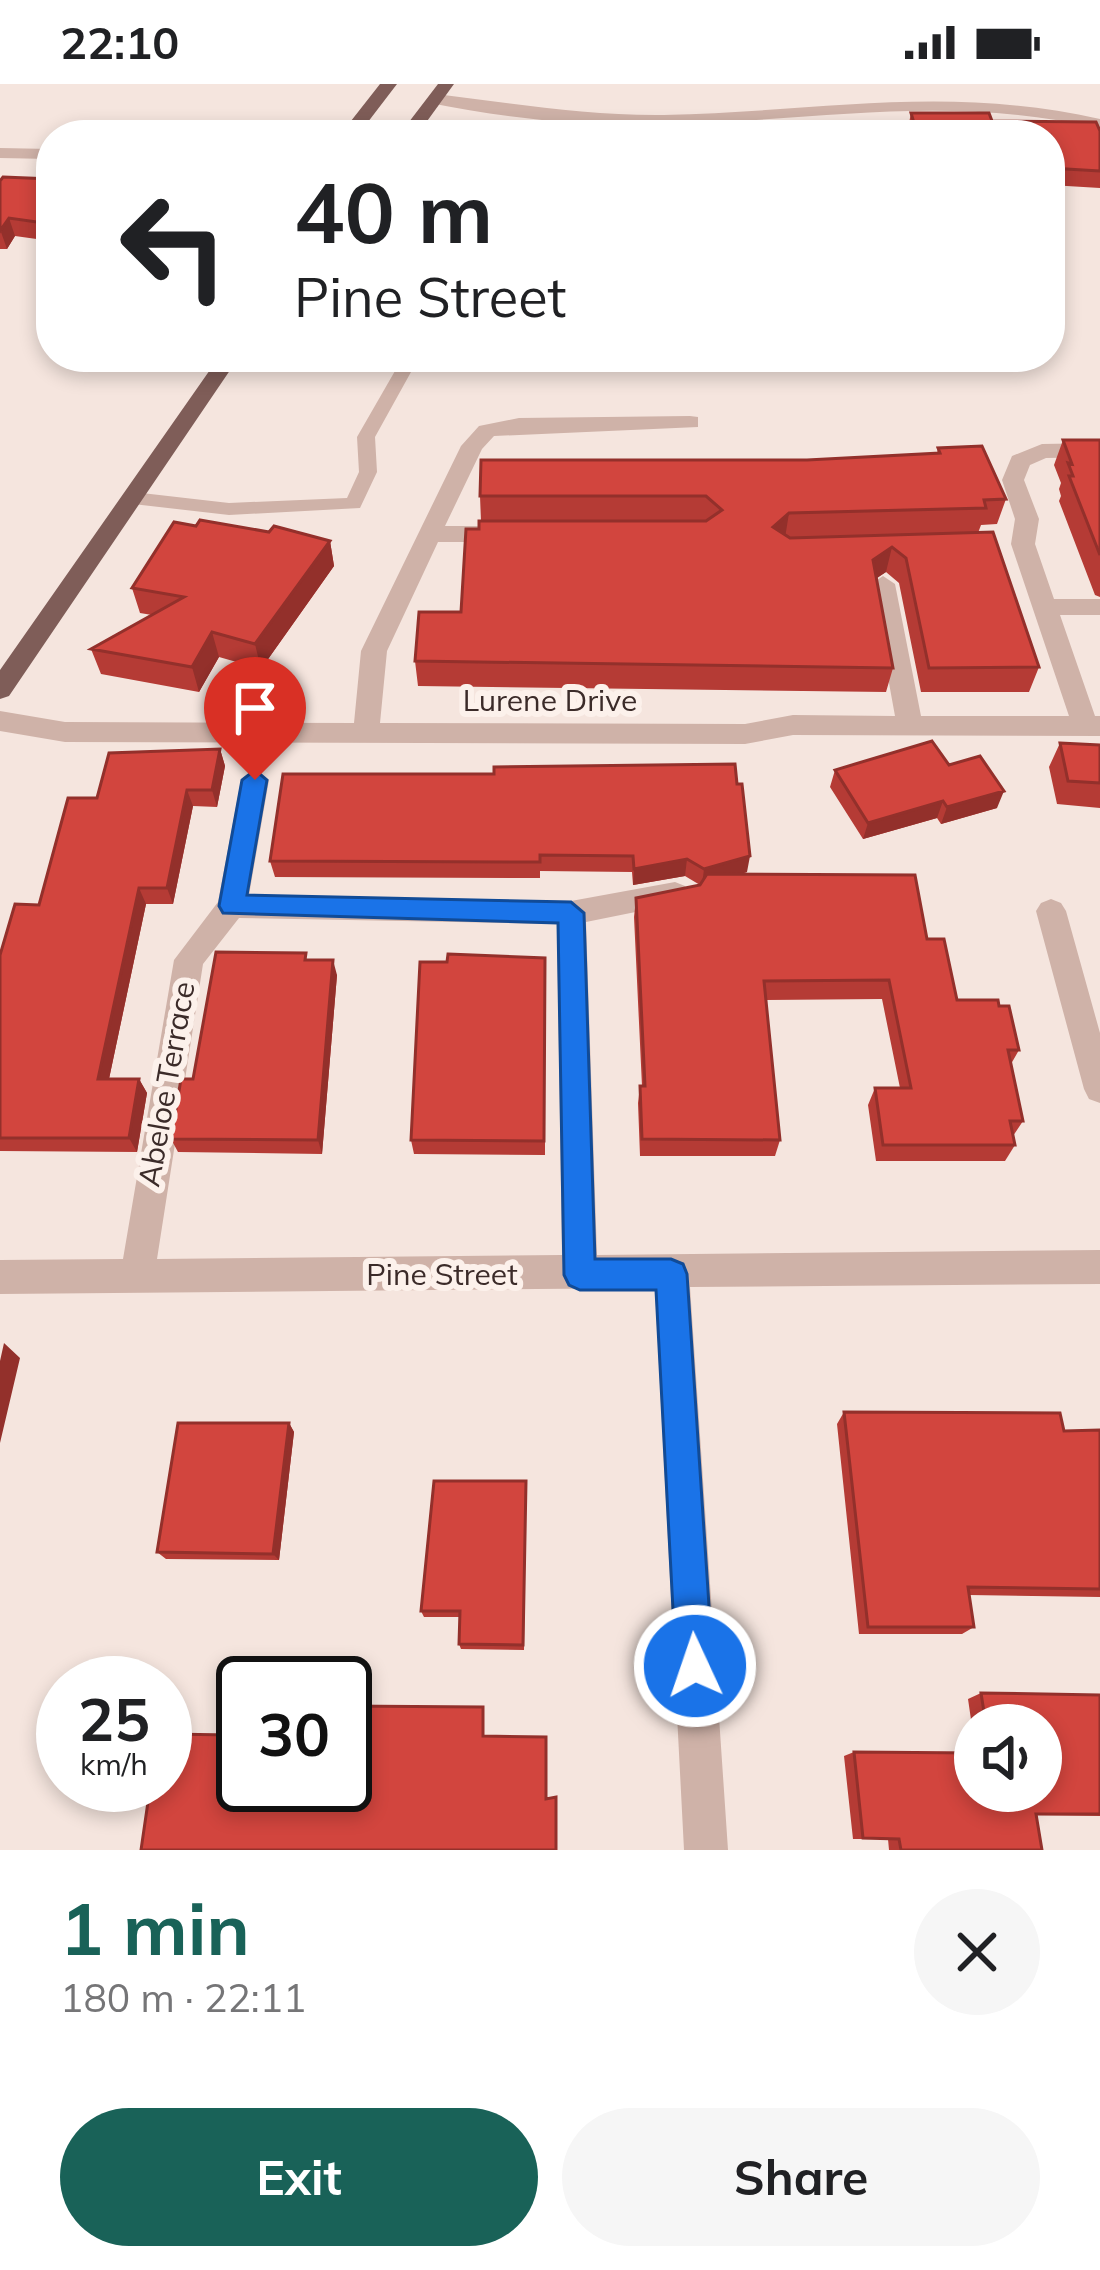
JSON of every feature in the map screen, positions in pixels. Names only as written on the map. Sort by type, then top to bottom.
[{"type":"main road","points":[[361,120],[389,84]]},
{"type":"main road","points":[[419,120],[441,91]]},
{"type":"main road","points":[[0,690],[219,372]]},
{"type":"street","points":[[441,91],[567,116],[686,119],[880,102],[965,101],[1100,124]]},
{"type":"street","points":[[0,153],[36,154]]},
{"type":"street","points":[[366,733],[374,651],[472,446],[487,430],[519,425],[690,422]]},
{"type":"street","points":[[1093,726],[1045,608],[1011,544],[1027,519],[1013,480],[1020,461],[1042,451],[1100,450]]},
{"type":"street","points":[[428,534],[543,534]]},
{"type":"street","points":[[883,584],[910,726]]},
{"type":"street","points":[[1045,608],[1100,607]]},
{"type":"street","name":"Lurene Drive","points":[[0,721],[65,732],[745,734],[793,724],[1093,726]]},
{"type":"street","name":"Abeloe Terrace","points":[[136,1276],[189,960],[232,906],[255,780]]},
{"type":"street","points":[[232,906],[571,913],[686,892]]},
{"type":"street","points":[[1051,911],[1100,1089]]},
{"type":"street","points":[[571,913],[580,1275]]},
{"type":"street","name":"Pine Street","points":[[0,1276],[580,1275],[1100,1267]]},
{"type":"street","points":[[671,1274],[706,1850]]},
{"type":"lane","points":[[133,498],[229,509],[354,504],[368,472],[366,437],[403,372]]},
{"type":"building","points":[[911,113],[989,113],[992,120],[913,120]]},
{"type":"building","points":[[1065,122],[1096,122],[1100,171],[1065,169]]},
{"type":"building","points":[[3,177],[36,178],[36,222],[9,218],[0,231]]},
{"type":"building","points":[[1063,440],[1100,440],[1100,555],[1069,476],[1073,476],[1068,463],[1072,464]]},
{"type":"building","points":[[982,446],[1006,499],[984,500],[986,508],[789,513],[773,527],[790,538],[993,532],[1039,667],[929,668],[906,558],[892,547],[873,560],[893,668],[415,661],[419,612],[461,612],[466,529],[479,529],[479,521],[706,521],[722,510],[706,496],[480,496],[481,460],[807,460],[940,453],[938,448]]},
{"type":"building","points":[[200,520],[269,532],[274,526],[330,541],[255,644],[212,632],[192,667],[91,649],[184,597],[132,588],[174,522],[196,526]]},
{"type":"building","points":[[932,741],[949,765],[980,756],[1004,791],[947,807],[943,801],[868,823],[835,770]]},
{"type":"building","points":[[1060,743],[1100,745],[1100,783],[1068,781]]},
{"type":"building","points":[[220,749],[212,790],[187,790],[167,888],[139,888],[98,1079],[139,1079],[129,1138],[0,1138],[0,955],[15,904],[39,905],[68,798],[97,798],[109,753]]},
{"type":"building","points":[[735,764],[737,784],[742,784],[750,856],[704,869],[687,859],[634,869],[633,856],[540,855],[540,862],[270,861],[283,774],[494,774],[494,767]]},
{"type":"building","points":[[707,874],[915,875],[927,939],[944,939],[957,1000],[998,1000],[999,1006],[1009,1006],[1019,1050],[1008,1050],[1023,1121],[1010,1121],[1015,1145],[883,1145],[875,1088],[911,1088],[889,980],[764,981],[780,1140],[642,1139],[640,1086],[645,1086],[636,898],[700,885]]},
{"type":"building","points":[[216,952],[306,953],[305,960],[333,960],[318,1140],[171,1139],[181,1079],[193,1079]]},
{"type":"building","points":[[448,954],[545,958],[544,1141],[411,1140],[420,962],[447,962]]},
{"type":"building","points":[[844,1412],[1060,1413],[1064,1431],[1100,1430],[1100,1589],[968,1587],[974,1627],[868,1627]]},
{"type":"building","points":[[178,1423],[289,1423],[273,1554],[157,1552]]},
{"type":"building","points":[[434,1481],[526,1481],[523,1645],[459,1644],[460,1611],[421,1611]]},
{"type":"building","points":[[981,1693],[1100,1695],[1100,1814],[1036,1814],[1042,1850],[901,1850],[899,1839],[863,1838],[854,1752],[954,1753],[954,1812],[1062,1812],[1062,1704],[983,1704]]},
{"type":"building","points":[[372,1706],[483,1707],[483,1736],[546,1737],[546,1799],[556,1797],[556,1850],[141,1850],[147,1812],[192,1812],[192,1734],[216,1735],[216,1812],[372,1812]]},
{"type":"route","points":[[255,780],[232,906],[571,913],[580,1275],[671,1274],[695,1666]]}]
